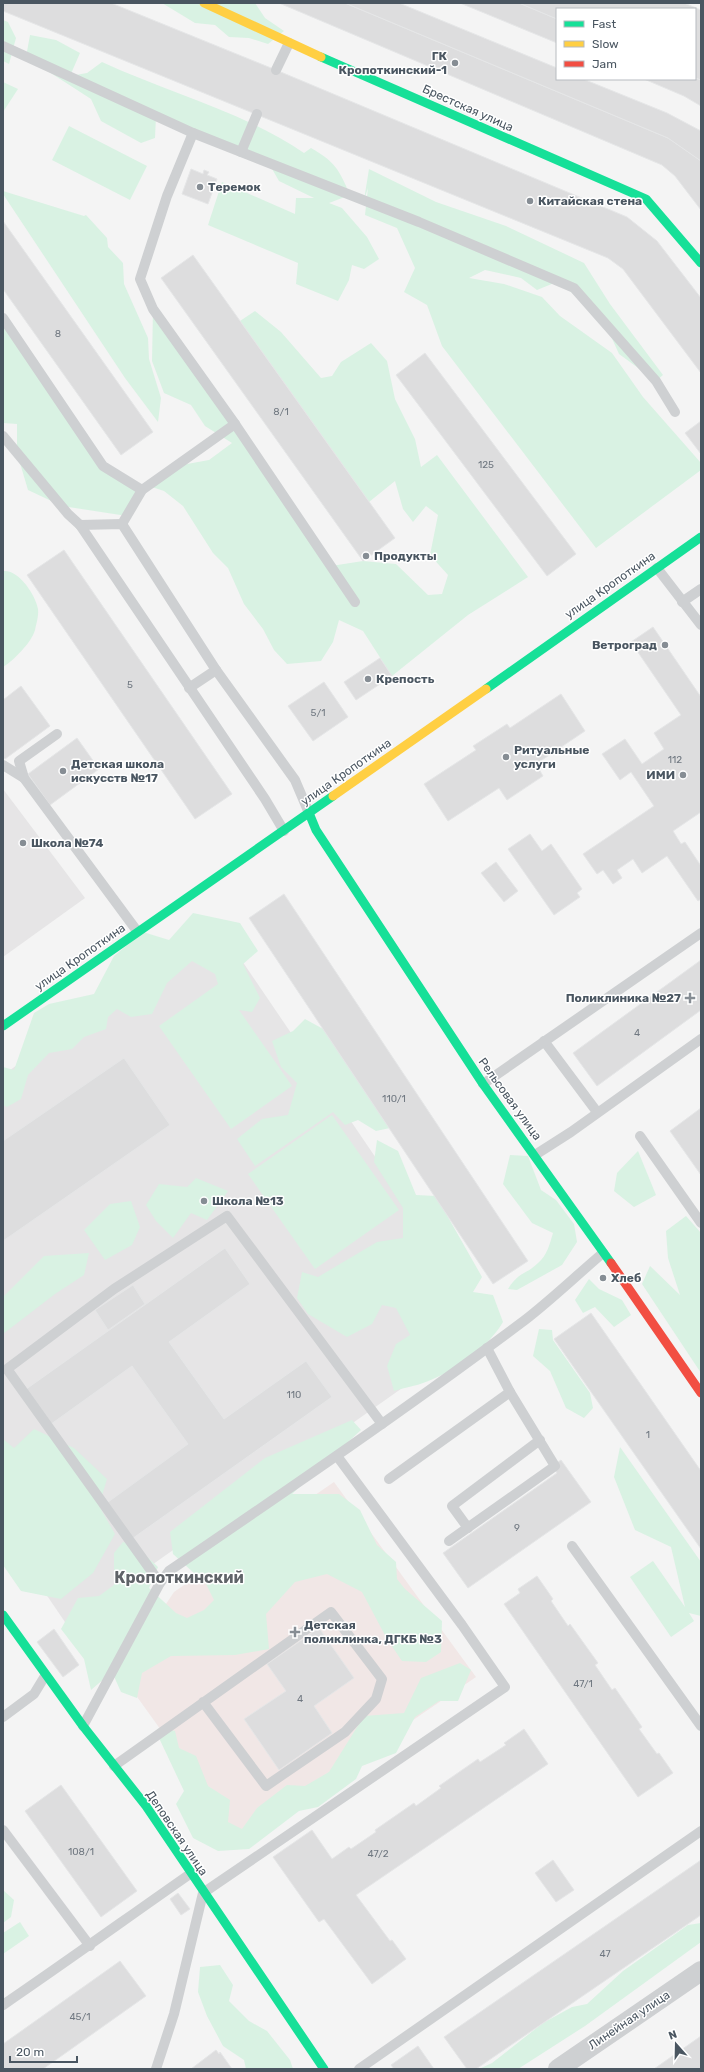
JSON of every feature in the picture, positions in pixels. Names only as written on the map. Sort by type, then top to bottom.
[{"type":"street","name":"Брестская улица","points":[[204,3],[289,43],[646,199],[701,262]]},
{"type":"street","name":"улица Кропоткина","points":[[3,1026],[137,931],[284,831],[701,537]]},
{"type":"street","name":"Рельсовая улица","points":[[309,813],[316,830],[483,1084],[535,1155],[701,1393]]},
{"type":"street","name":"Деповская улица","points":[[3,1615],[45,1676],[146,1806],[190,1874],[324,2069]]},
{"type":"street","name":"Линейная улица","points":[[558,2069],[701,1971]]},
{"type":"lane","points":[[276,70],[289,43]]},
{"type":"lane","points":[[3,46],[193,133],[419,222],[574,288],[656,382],[675,412]]},
{"type":"lane","points":[[241,152],[257,114]]},
{"type":"lane","points":[[193,133],[167,196],[140,279],[153,309],[235,424],[355,602]]},
{"type":"lane","points":[[3,318],[103,466],[142,490]]},
{"type":"lane","points":[[122,524],[142,490],[235,424]]},
{"type":"lane","points":[[3,436],[68,514],[80,525],[265,799],[284,831]]},
{"type":"lane","points":[[80,525],[122,524]]},
{"type":"lane","points":[[122,524],[216,670],[295,780],[309,813]]},
{"type":"lane","points":[[657,568],[701,625]]},
{"type":"lane","points":[[682,602],[701,589]]},
{"type":"lane","points":[[189,688],[216,670]]},
{"type":"lane","points":[[57,734],[19,761],[24,778],[137,931]]},
{"type":"lane","points":[[3,765],[24,778]]},
{"type":"lane","points":[[483,1084],[701,933]]},
{"type":"lane","points":[[535,1155],[571,1132],[701,1039]]},
{"type":"lane","points":[[544,1041],[597,1112]]},
{"type":"lane","points":[[640,1136],[701,1223]]},
{"type":"lane","points":[[160,1583],[7,1369],[114,1289],[227,1216],[382,1424]]},
{"type":"lane","points":[[83,1726],[160,1583],[169,1571],[337,1456],[487,1348],[526,1319],[603,1253]]},
{"type":"lane","points":[[449,1541],[555,1466],[510,1392],[487,1348]]},
{"type":"lane","points":[[389,1479],[510,1392]]},
{"type":"lane","points":[[468,1528],[452,1506],[540,1440]]},
{"type":"lane","points":[[156,2069],[174,2014],[203,1893],[505,1687],[462,1625],[337,1456]]},
{"type":"lane","points":[[572,1546],[701,1726]]},
{"type":"lane","points":[[114,1766],[203,1702],[331,1612],[382,1679],[376,1699],[345,1732],[266,1786],[203,1702]]},
{"type":"lane","points":[[3,1717],[34,1694],[45,1676]]},
{"type":"lane","points":[[3,1830],[90,1946]]},
{"type":"lane","points":[[359,2069],[701,1831]]},
{"type":"lane","points":[[3,2005],[90,1946],[105,1932],[190,1874]]},
{"type":"shaded area","name":"Школа №74","points":[[3,789],[85,898],[3,957]]},
{"type":"shaded area","name":"Школа №13","points":[[217,924],[490,1326],[67,1625],[3,1531],[3,1075]]},
{"type":"shaded area","name":"Детская поликлинка, ДГКБ №3","points":[[334,1482],[476,1677],[239,1839],[120,1673],[174,1592]]},
{"type":"green space","points":[[162,3],[255,3],[265,18],[284,31],[268,44],[249,38],[229,37],[215,25],[195,23]]},
{"type":"green space","points":[[3,20],[8,22],[16,38],[9,64],[3,61]]},
{"type":"green space","points":[[30,35],[56,40],[80,53],[70,76],[87,73],[102,62],[256,125],[304,153],[311,148],[319,153],[331,162],[339,172],[350,195],[329,203],[342,208],[367,237],[379,259],[364,269],[352,265],[349,280],[338,301],[296,284],[298,263],[208,225],[222,182],[295,214],[296,198],[314,198],[279,181],[268,162],[156,116],[155,138],[141,143],[101,121],[91,99],[26,57]]},
{"type":"green space","points":[[3,82],[18,89],[3,112]]},
{"type":"green space","points":[[69,126],[147,166],[130,200],[52,160]]},
{"type":"green space","points":[[369,169],[436,202],[506,226],[584,263],[610,304],[663,375],[656,381],[619,354],[605,323],[559,281],[537,290],[521,278],[485,270],[469,278],[504,284],[542,297],[560,316],[612,353],[643,397],[701,463],[701,470],[596,548],[442,346],[427,305],[404,292],[415,268],[397,228],[365,215],[368,188],[364,200]]},
{"type":"green space","points":[[3,191],[84,216],[86,215],[107,238],[108,247],[123,263],[124,284],[148,338],[149,359],[161,398],[158,422],[125,378],[3,194]]},
{"type":"green space","points":[[153,309],[331,566],[363,561],[396,564],[428,595],[442,594],[448,575],[430,555],[438,515],[426,506],[413,522],[403,509],[395,481],[369,502],[240,321],[255,311],[281,332],[321,378],[332,376],[341,362],[371,343],[387,361],[395,399],[415,439],[421,467],[437,455],[528,577],[468,615],[392,676],[363,631],[339,620],[333,642],[321,661],[287,664],[274,650],[263,629],[244,604],[228,568],[213,553],[183,506],[164,491],[149,486],[176,466],[209,460],[232,443],[205,426],[191,405],[164,393],[152,361]]},
{"type":"green space","points":[[3,318],[103,466],[142,490],[127,516],[62,506],[28,490],[17,453],[17,424],[3,423]]},
{"type":"green space","points":[[3,571],[15,574],[26,584],[37,604],[38,617],[35,630],[30,640],[17,656],[3,667]]},
{"type":"green space","points":[[193,913],[240,923],[258,951],[243,964],[260,998],[252,1012],[239,1010],[292,1086],[231,1129],[159,1026],[218,984],[215,974],[192,961],[167,983],[152,1014],[131,1017],[117,1009],[108,1017],[106,1029],[84,1037],[72,1049],[49,1053],[28,1075],[21,1099],[7,1107],[3,1105],[3,1067],[14,1070],[34,1013],[49,1004],[94,994],[114,956],[143,932],[169,940]]},
{"type":"green space","points":[[305,1019],[325,1030],[390,1128],[376,1131],[358,1120],[345,1125],[333,1112],[255,1166],[237,1139],[262,1119],[288,1115],[297,1083],[281,1067],[272,1041],[293,1031]]},
{"type":"green space","points":[[332,1115],[399,1210],[315,1269],[248,1174]]},
{"type":"green space","points":[[377,1140],[398,1151],[416,1195],[436,1196],[482,1277],[473,1292],[493,1295],[503,1322],[489,1340],[463,1363],[428,1381],[394,1391],[387,1366],[396,1344],[410,1335],[396,1308],[382,1305],[372,1324],[347,1337],[308,1314],[297,1298],[302,1272],[318,1277],[377,1242],[403,1238],[403,1208],[374,1162]]},
{"type":"green space","points":[[638,1151],[656,1195],[634,1207],[614,1191],[617,1173]]},
{"type":"green space","points":[[510,1155],[528,1156],[541,1190],[556,1200],[574,1224],[577,1242],[562,1265],[517,1290],[508,1289],[519,1276],[534,1267],[544,1257],[553,1233],[532,1223],[503,1184]]},
{"type":"green space","points":[[196,1178],[228,1191],[207,1220],[191,1213],[173,1238],[156,1221],[146,1205],[159,1184],[187,1187]]},
{"type":"green space","points":[[131,1201],[140,1227],[132,1245],[105,1260],[84,1230],[110,1204]]},
{"type":"green space","points":[[686,1216],[701,1233],[701,1373],[642,1284],[650,1266],[680,1295],[668,1258],[666,1231]]},
{"type":"green space","points":[[89,1253],[84,1275],[55,1294],[3,1334],[3,1297],[44,1256]]},
{"type":"green space","points":[[589,1279],[599,1289],[622,1300],[631,1315],[614,1327],[595,1307],[583,1313],[575,1300]]},
{"type":"green space","points":[[539,1329],[552,1330],[553,1340],[590,1393],[593,1408],[584,1418],[566,1408],[550,1371],[533,1356]]},
{"type":"green space","points":[[352,1420],[361,1430],[292,1494],[339,1494],[360,1510],[377,1545],[396,1562],[397,1579],[405,1589],[442,1621],[441,1652],[426,1662],[402,1661],[387,1639],[362,1592],[327,1574],[295,1582],[266,1614],[269,1649],[235,1655],[171,1656],[142,1673],[137,1698],[121,1692],[112,1672],[91,1690],[84,1659],[61,1629],[78,1598],[99,1596],[114,1585],[114,1553],[123,1542],[136,1546],[158,1567],[149,1588],[176,1613],[187,1618],[204,1610],[214,1600],[206,1584],[173,1554],[170,1532],[265,1458]]},
{"type":"green space","points":[[34,1429],[74,1448],[107,1479],[99,1506],[115,1534],[93,1573],[61,1599],[21,1591],[3,1565],[3,1439],[14,1448]]},
{"type":"green space","points":[[620,1447],[701,1562],[701,1616],[689,1613],[694,1621],[671,1637],[630,1577],[653,1561],[685,1607],[671,1547],[635,1530],[614,1477]]},
{"type":"green space","points":[[460,1663],[471,1670],[458,1701],[439,1701],[415,1717],[396,1753],[362,1766],[356,1779],[318,1807],[299,1811],[249,1849],[218,1851],[193,1838],[176,1804],[184,1791],[159,1738],[167,1729],[175,1731],[179,1748],[196,1756],[208,1786],[230,1800],[228,1822],[242,1829],[257,1808],[287,1785],[305,1786],[329,1772],[364,1716],[404,1713],[421,1678]]},
{"type":"green space","points":[[3,1890],[14,1900],[11,1917],[3,1923]]},
{"type":"green space","points":[[20,1922],[29,1936],[3,1954],[3,1933]]},
{"type":"green space","points":[[701,1923],[701,1942],[585,2026],[518,2069],[479,2069],[492,2063],[543,2023],[572,2007],[587,2004],[623,1971],[688,1925]]},
{"type":"green space","points":[[220,1965],[233,1985],[229,2001],[249,2021],[267,2031],[290,2060],[293,2069],[246,2069],[244,2060],[223,2046],[207,2016],[198,1992],[200,1967]]},
{"type":"building","name":"Китайская стена","points":[[3,3],[111,3],[276,70],[627,217],[657,241],[701,298],[701,373],[623,269],[608,258],[3,11]]},
{"type":"building","name":"ГК Кропоткинский-1","points":[[279,3],[345,3],[668,138],[701,161],[701,210],[675,176],[662,165]]},
{"type":"building","points":[[345,3],[399,3],[556,68],[556,80],[585,80],[667,113],[701,131],[701,161],[668,138]]},
{"type":"building","points":[[460,3],[519,3],[556,19],[556,43]]},
{"type":"building","points":[[519,3],[684,3],[701,10],[701,80],[696,78],[696,8],[556,8],[556,19]]},
{"type":"building","points":[[696,78],[701,80],[701,106],[684,96],[646,80],[696,80]]},
{"type":"building","name":"Теремок","points":[[191,169],[203,174],[204,170],[209,172],[207,175],[217,179],[208,204],[182,194]]},
{"type":"building","points":[[3,221],[153,432],[121,455],[3,289]]},
{"type":"building","points":[[193,255],[395,538],[363,561],[161,278]]},
{"type":"building","points":[[425,353],[576,554],[547,576],[396,375]]},
{"type":"building","points":[[701,421],[701,454],[685,433]]},
{"type":"building","points":[[64,550],[232,794],[195,819],[27,575]]},
{"type":"building","points":[[653,627],[701,697],[701,812],[673,831],[681,844],[685,842],[701,866],[701,899],[698,901],[667,856],[642,873],[633,859],[617,870],[622,878],[613,884],[603,870],[597,874],[583,854],[654,806],[631,772],[620,780],[602,754],[625,739],[642,764],[664,749],[654,733],[681,715],[631,642]]},
{"type":"building","name":"Крепость","points":[[380,658],[392,676],[356,700],[344,682]]},
{"type":"building","points":[[324,682],[348,717],[313,741],[288,706]]},
{"type":"building","points":[[21,686],[50,726],[5,759],[3,757],[3,700]]},
{"type":"building","name":"Ритуальные услуги","points":[[561,694],[585,731],[536,764],[543,776],[507,800],[499,788],[448,821],[424,784],[476,750],[473,746],[507,724],[510,728]]},
{"type":"building","name":"Детская школа искусств №17","points":[[77,738],[99,769],[50,805],[28,774]]},
{"type":"building","points":[[530,834],[542,851],[551,844],[582,889],[577,893],[580,897],[554,915],[508,849]]},
{"type":"building","points":[[496,862],[518,891],[504,902],[481,873]]},
{"type":"building","points":[[284,894],[528,1261],[493,1284],[249,918]]},
{"type":"building","name":"Поликлиника №27","points":[[701,960],[701,1010],[597,1086],[573,1053]]},
{"type":"building","points":[[124,1058],[170,1125],[3,1241],[3,1141]]},
{"type":"building","points":[[701,1108],[701,1175],[670,1131]]},
{"type":"building","points":[[225,1248],[250,1284],[169,1342],[224,1419],[306,1361],[332,1397],[129,1541],[104,1505],[188,1444],[132,1366],[47,1427],[22,1392]]},
{"type":"building","points":[[133,1285],[145,1304],[108,1330],[95,1310]]},
{"type":"building","points":[[591,1313],[701,1471],[701,1549],[554,1339]]},
{"type":"building","points":[[561,1460],[591,1502],[468,1588],[443,1553],[557,1473],[552,1466]]},
{"type":"building","points":[[537,1576],[553,1599],[551,1601],[568,1626],[570,1624],[598,1663],[595,1665],[612,1690],[615,1688],[642,1727],[639,1729],[673,1773],[638,1797],[504,1604],[520,1593],[518,1589]]},
{"type":"building","points":[[319,1628],[354,1678],[314,1706],[332,1733],[279,1770],[244,1719],[286,1691],[267,1664]]},
{"type":"building","points":[[54,1629],[79,1665],[63,1677],[37,1642]]},
{"type":"building","points":[[524,1729],[548,1764],[356,1895],[390,1941],[392,1940],[406,1959],[372,1984],[324,1919],[319,1922],[273,1857],[312,1830],[332,1859],[349,1847],[351,1849],[376,1832],[375,1830],[414,1803],[416,1806],[441,1788],[439,1786],[478,1759],[480,1762],[506,1745],[504,1743]]},
{"type":"building","points":[[61,1785],[137,1891],[101,1917],[25,1811]]},
{"type":"building","points":[[553,1860],[574,1890],[556,1902],[535,1873]]},
{"type":"building","points":[[701,1860],[701,1915],[476,2069],[467,2069],[444,2037]]},
{"type":"building","points":[[178,1893],[190,1909],[181,1915],[170,1899]]},
{"type":"building","points":[[120,1961],[146,1996],[43,2069],[3,2069],[3,2044]]},
{"type":"building","points":[[701,2036],[701,2069],[654,2069]]},
{"type":"building","points":[[418,2046],[434,2069],[394,2069],[391,2065]]},
{"type":"building","points":[[216,2050],[219,2054],[220,2052],[232,2069],[191,2069]]},
{"type":"traffic: fast","points":[[321,57],[646,199],[701,263]]},
{"type":"traffic: fast","points":[[486,689],[701,537]]},
{"type":"traffic: fast","points":[[3,1026],[333,796]]},
{"type":"traffic: fast","points":[[309,813],[316,830],[483,1084],[611,1263]]},
{"type":"traffic: fast","points":[[3,1615],[83,1726],[146,1806],[324,2069]]},
{"type":"traffic: slow","points":[[204,3],[321,57]]},
{"type":"traffic: slow","points":[[333,796],[486,689]]},
{"type":"traffic: jam","points":[[611,1263],[701,1393]]},
{"type":"place","name":"ГК Кропоткинский-1","points":[[455,63]]},
{"type":"place","name":"Теремок","points":[[200,187]]},
{"type":"place","name":"Китайская стена","points":[[530,201]]},
{"type":"place","name":"Продукты","points":[[366,556]]},
{"type":"place","name":"Ветроград","points":[[665,645]]},
{"type":"place","name":"Крепость","points":[[368,679]]},
{"type":"place","name":"Ритуальные услуги","points":[[506,757]]},
{"type":"place","name":"Детская школа искусств №17","points":[[63,771]]},
{"type":"place","name":"ИМИ","points":[[683,775]]},
{"type":"place","name":"Школа №74","points":[[23,843]]},
{"type":"place","name":"Поликлиника №27","points":[[690,998]]},
{"type":"place","name":"Школа №13","points":[[204,1201]]},
{"type":"place","name":"Хлеб","points":[[603,1278]]},
{"type":"place","name":"Детская поликлинка, ДГКБ №3","points":[[295,1632]]},
{"type":"district","name":"Кропоткинский","points":[[179,1577]]}]
